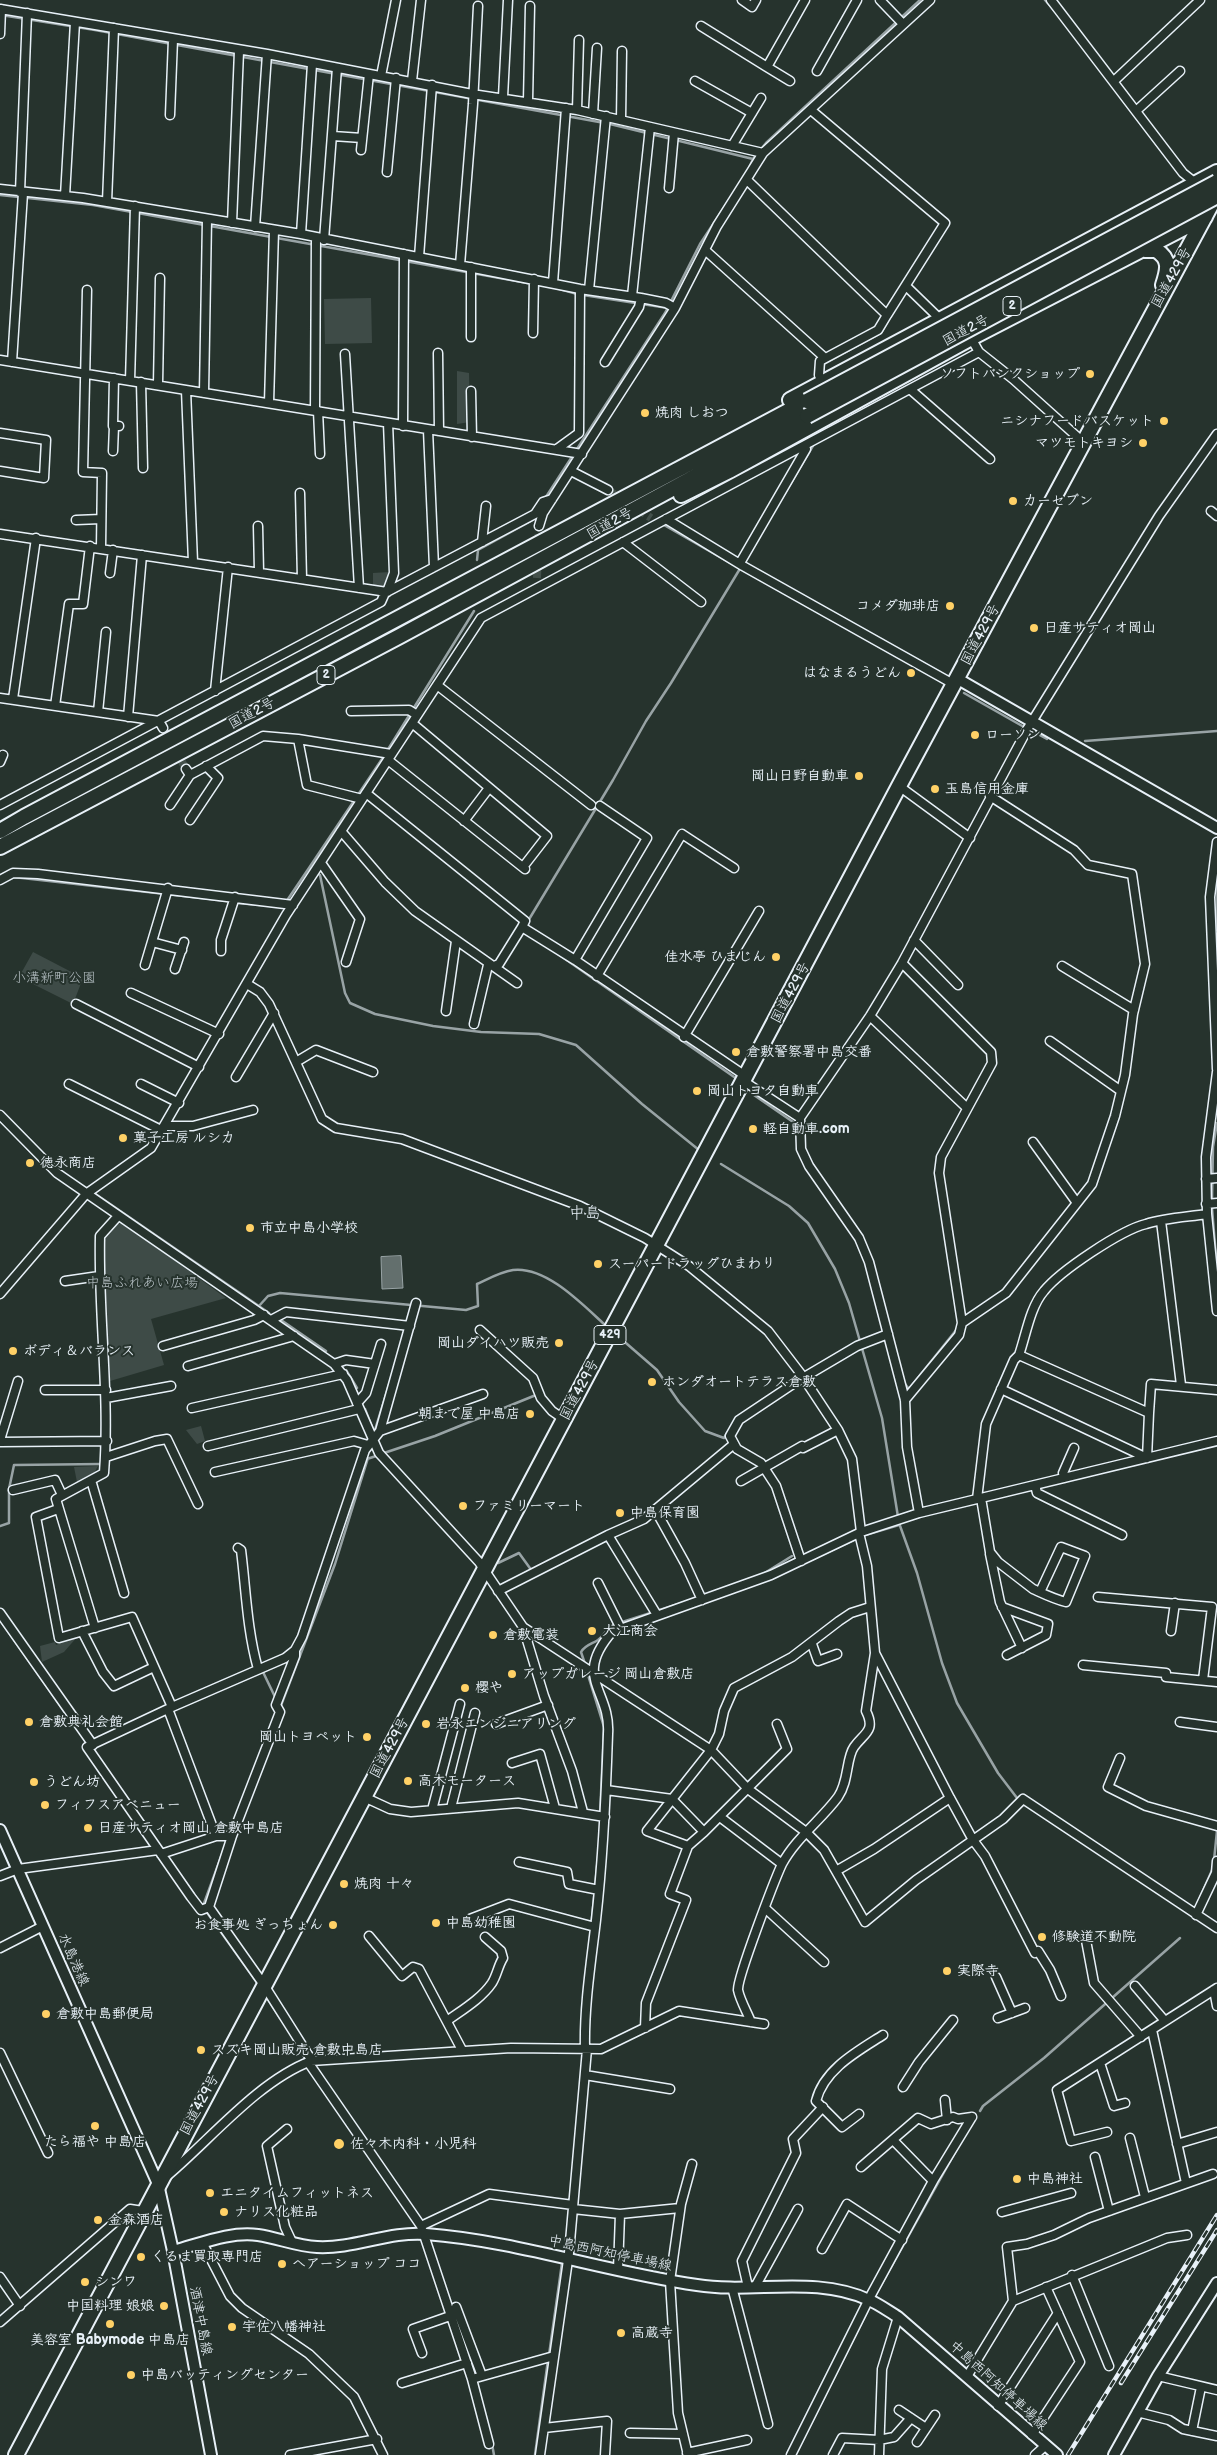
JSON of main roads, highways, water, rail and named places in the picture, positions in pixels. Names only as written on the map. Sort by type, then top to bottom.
[{"type":"highway","points":[[563,529],[713,442],[1217,172]]},
{"type":"highway","name":"国道2号","points":[[0,832],[24,817],[563,529],[1217,182]]},
{"type":"highway","points":[[596,531],[637,516],[729,471],[971,338],[1145,250],[1214,203],[1196,191],[1175,194]]},
{"type":"highway","name":"国道2号","points":[[0,847],[596,531],[806,416],[1214,203]]},
{"type":"highway","name":"国道429号","points":[[16,2455],[143,2212],[746,1080],[899,786],[1083,442],[1214,203]]},
{"type":"highway","points":[[1145,250],[1156,250],[1163,254],[1167,260],[1168,267],[1161,298]]},
{"type":"highway","points":[[0,825],[24,817]]},
{"type":"highway","points":[[0,856],[56,818]]},
{"type":"main road","points":[[956,682],[1033,721],[1217,828]]},
{"type":"main road","name":"水島港線","points":[[0,1830],[158,2184]]},
{"type":"main road","points":[[158,2184],[173,2251]]},
{"type":"main road","name":"中島西阿知停車場線","points":[[173,2251],[230,2236],[245,2235],[317,2247],[338,2246],[421,2230],[699,2286],[816,2287],[846,2292],[869,2300],[898,2317],[968,2375],[998,2406],[1057,2455]]},
{"type":"main road","name":"酒津中島線","points":[[173,2251],[211,2455]]},
{"type":"main road","points":[[1114,2455],[1158,2376],[1217,2283]]},
{"type":"waterway","points":[[749,168],[753,159],[766,143],[920,0]]},
{"type":"waterway","points":[[1045,0],[1059,16]]},
{"type":"waterway","points":[[1,15],[95,30],[610,124],[753,159]]},
{"type":"waterway","points":[[1121,98],[1166,157]]},
{"type":"waterway","points":[[826,118],[891,173]]},
{"type":"waterway","points":[[544,500],[665,313],[700,244],[741,182]]},
{"type":"waterway","points":[[0,195],[93,205],[533,284]]},
{"type":"waterway","points":[[549,286],[577,294]]},
{"type":"waterway","points":[[583,295],[668,308]]},
{"type":"waterway","points":[[823,372],[824,364],[881,333],[896,307]]},
{"type":"waterway","points":[[782,498],[814,444]]},
{"type":"waterway","points":[[477,560],[478,550],[534,518]]},
{"type":"waterway","points":[[664,525],[732,564]]},
{"type":"waterway","points":[[528,921],[613,780],[646,721],[741,567]]},
{"type":"waterway","points":[[763,581],[937,679]]},
{"type":"waterway","points":[[387,751],[474,611]]},
{"type":"waterway","points":[[964,693],[1024,727]]},
{"type":"waterway","points":[[1085,741],[1217,731]]},
{"type":"waterway","points":[[1034,732],[1047,739]]},
{"type":"waterway","points":[[384,756],[309,868],[320,875],[345,993],[350,1003],[375,1014],[433,1026],[481,1032],[539,1034],[576,1045],[642,1104],[699,1150]]},
{"type":"waterway","points":[[286,902],[309,868]]},
{"type":"waterway","points":[[13,877],[228,901]]},
{"type":"waterway","points":[[1217,879],[1217,930]]},
{"type":"waterway","points":[[237,903],[283,907]]},
{"type":"waterway","points":[[558,954],[737,1079]]},
{"type":"waterway","points":[[751,1093],[796,1124]]},
{"type":"waterway","points":[[1212,1199],[1213,1147],[1217,1123]]},
{"type":"waterway","points":[[804,1126],[804,1135]]},
{"type":"waterway","points":[[721,1164],[789,1206],[808,1223],[835,1269],[849,1303],[882,1418],[899,1523],[917,1573],[942,1663],[957,1703],[998,1773],[1017,1798]]},
{"type":"waterway","points":[[94,1193],[269,1313]]},
{"type":"waterway","points":[[836,1199],[856,1227]]},
{"type":"waterway","points":[[1212,1208],[1217,1269]]},
{"type":"waterway","points":[[259,1306],[268,1296],[280,1293],[466,1310],[478,1306],[477,1284],[508,1271],[525,1270],[538,1274],[563,1288],[604,1324]]},
{"type":"waterway","points":[[281,1320],[326,1351]]},
{"type":"waterway","points":[[905,1384],[909,1389],[957,1329]]},
{"type":"waterway","points":[[619,1337],[657,1370],[679,1402],[705,1431],[724,1438],[731,1427]]},
{"type":"waterway","points":[[346,1370],[357,1388]]},
{"type":"waterway","points":[[374,1433],[392,1375]]},
{"type":"waterway","points":[[759,1402],[801,1375]]},
{"type":"waterway","points":[[384,1453],[435,1436],[536,1395]]},
{"type":"waterway","points":[[365,1409],[372,1427]]},
{"type":"waterway","points":[[367,1459],[376,1456]]},
{"type":"waterway","points":[[280,1708],[335,1564],[368,1458]]},
{"type":"waterway","points":[[0,1526],[9,1523],[9,1489],[14,1465],[102,1464]]},
{"type":"waterway","points":[[659,1512],[683,1491]]},
{"type":"waterway","points":[[813,1559],[862,1536],[899,1525]]},
{"type":"waterway","points":[[498,1563],[519,1553],[532,1571]]},
{"type":"waterway","points":[[763,1574],[792,1556]]},
{"type":"waterway","points":[[585,1664],[581,1652],[598,1640],[613,1625],[694,1599]]},
{"type":"waterway","points":[[0,1620],[66,1714]]},
{"type":"waterway","points":[[263,1672],[276,1699]]},
{"type":"waterway","points":[[588,1675],[604,1727],[600,1816]]},
{"type":"waterway","points":[[203,1906],[236,1816]]},
{"type":"waterway","points":[[1214,1860],[1217,1831]]},
{"type":"waterway","points":[[590,1938],[600,1836]]},
{"type":"waterway","points":[[166,1855],[258,1984]]},
{"type":"waterway","points":[[1198,1902],[1213,1868]]},
{"type":"waterway","points":[[980,2111],[983,2106],[1044,2058],[1180,1938]]},
{"type":"waterway","points":[[267,1998],[280,2018]]},
{"type":"waterway","points":[[875,2296],[962,2140]]},
{"type":"waterway","points":[[549,2355],[562,2263]]},
{"type":"waterway","points":[[795,2455],[867,2312]]},
{"type":"waterway","points":[[535,2455],[548,2360]]},
{"type":"waterway","points":[[470,2362],[475,2376]]},
{"type":"waterway","points":[[492,2444],[494,2455]]},
{"type":"tunnel","points":[[608,490],[651,518]]},
{"type":"tunnel","points":[[537,578],[539,526]]},
{"type":"tunnel","points":[[163,728],[186,769]]},
{"type":"railway","points":[[1068,2455],[1217,2215]]},
{"type":"railway","points":[[1121,2383],[1217,2230]]},
{"type":"place","name":"ソフトバンクショップ","points":[[1090,374]]},
{"type":"place","name":"焼肉 しおつ","points":[[645,413]]},
{"type":"place","name":"ニシナフードバスケット","points":[[1164,421]]},
{"type":"place","name":"マツモトキヨシ","points":[[1143,443]]},
{"type":"place","name":"カーセブン","points":[[1013,501]]},
{"type":"place","name":"コメダ珈琲店","points":[[950,606]]},
{"type":"place","name":"日産サティオ岡山","points":[[1034,628]]},
{"type":"place","name":"はなまるうどん","points":[[911,673]]},
{"type":"place","name":"ローソン","points":[[975,735]]},
{"type":"place","name":"岡山日野自動車","points":[[859,776]]},
{"type":"place","name":"玉島信用金庫","points":[[935,789]]},
{"type":"place","name":"佳水亭 ひまじん","points":[[776,957]]},
{"type":"place","name":"倉敷警察署中島交番","points":[[736,1052]]},
{"type":"place","name":"岡山トヨタ自動車","points":[[697,1091]]},
{"type":"place","name":"軽自動車.com","points":[[753,1129]]},
{"type":"place","name":"菓子工房 ルシカ","points":[[123,1138]]},
{"type":"place","name":"徳永商店","points":[[30,1163]]},
{"type":"place","name":"市立中島小学校","points":[[250,1228]]},
{"type":"place","name":"スーパードラッグひまわり","points":[[598,1264]]},
{"type":"place","name":"岡山ダイハツ販売","points":[[559,1343]]},
{"type":"place","name":"ボディ＆バランス","points":[[13,1351]]},
{"type":"place","name":"ホンダオートテラス倉敷","points":[[652,1382]]},
{"type":"place","name":"朝まで屋 中島店","points":[[530,1414]]},
{"type":"place","name":"ファミリーマート","points":[[463,1506]]},
{"type":"place","name":"中島保育園","points":[[620,1513]]},
{"type":"place","name":"大江商会","points":[[592,1631]]},
{"type":"place","name":"倉敷電装","points":[[493,1635]]},
{"type":"place","name":"アップガレージ 岡山倉敷店","points":[[512,1674]]},
{"type":"place","name":"櫻や","points":[[465,1688]]},
{"type":"place","name":"倉敷典礼会館","points":[[29,1722]]},
{"type":"place","name":"岩永エンジニアリング","points":[[426,1724]]},
{"type":"place","name":"岡山トヨペット","points":[[367,1737]]},
{"type":"place","name":"高木モータース","points":[[408,1781]]},
{"type":"place","name":"うどん坊","points":[[34,1782]]},
{"type":"place","name":"フィフスアベニュー","points":[[45,1805]]},
{"type":"place","name":"日産サティオ岡山 倉敷中島店","points":[[88,1828]]},
{"type":"place","name":"焼肉 十々","points":[[344,1884]]},
{"type":"place","name":"中島幼稚園","points":[[436,1923]]},
{"type":"place","name":"お食事処 ぎっちょん","points":[[333,1925]]},
{"type":"place","name":"修験道不動院","points":[[1042,1937]]},
{"type":"place","name":"実際寺","points":[[947,1971]]},
{"type":"place","name":"倉敷中島郵便局","points":[[46,2014]]},
{"type":"place","name":"スズキ岡山販売 倉敷中島店","points":[[201,2050]]},
{"type":"place","name":"たら福や 中島店","points":[[95,2126]]},
{"type":"place","name":"佐々木内科・小児科","points":[[339,2144]]},
{"type":"place","name":"中島神社","points":[[1017,2179]]},
{"type":"place","name":"エニタイムフィットネス","points":[[210,2193]]},
{"type":"place","name":"ナリス化粧品","points":[[224,2212]]},
{"type":"place","name":"金森酒店","points":[[98,2220]]},
{"type":"place","name":"くるま買取専門店","points":[[141,2257]]},
{"type":"place","name":"ヘアーショップ ココ","points":[[282,2264]]},
{"type":"place","name":"シンワ","points":[[85,2282]]},
{"type":"place","name":"中国料理 娘娘","points":[[164,2306]]},
{"type":"place","name":"美容室 Babymode 中島店","points":[[110,2324]]},
{"type":"place","name":"宇佐八幡神社","points":[[232,2327]]},
{"type":"place","name":"高蔵寺","points":[[621,2333]]},
{"type":"place","name":"中島バッティングセンター","points":[[131,2375]]},
{"type":"district","name":"中島","points":[[585,1214]]},
{"type":"park label","name":"小溝新町公園","points":[[54,978]]},
{"type":"park label","name":"中島ふれあい広場","points":[[142,1283]]}]
